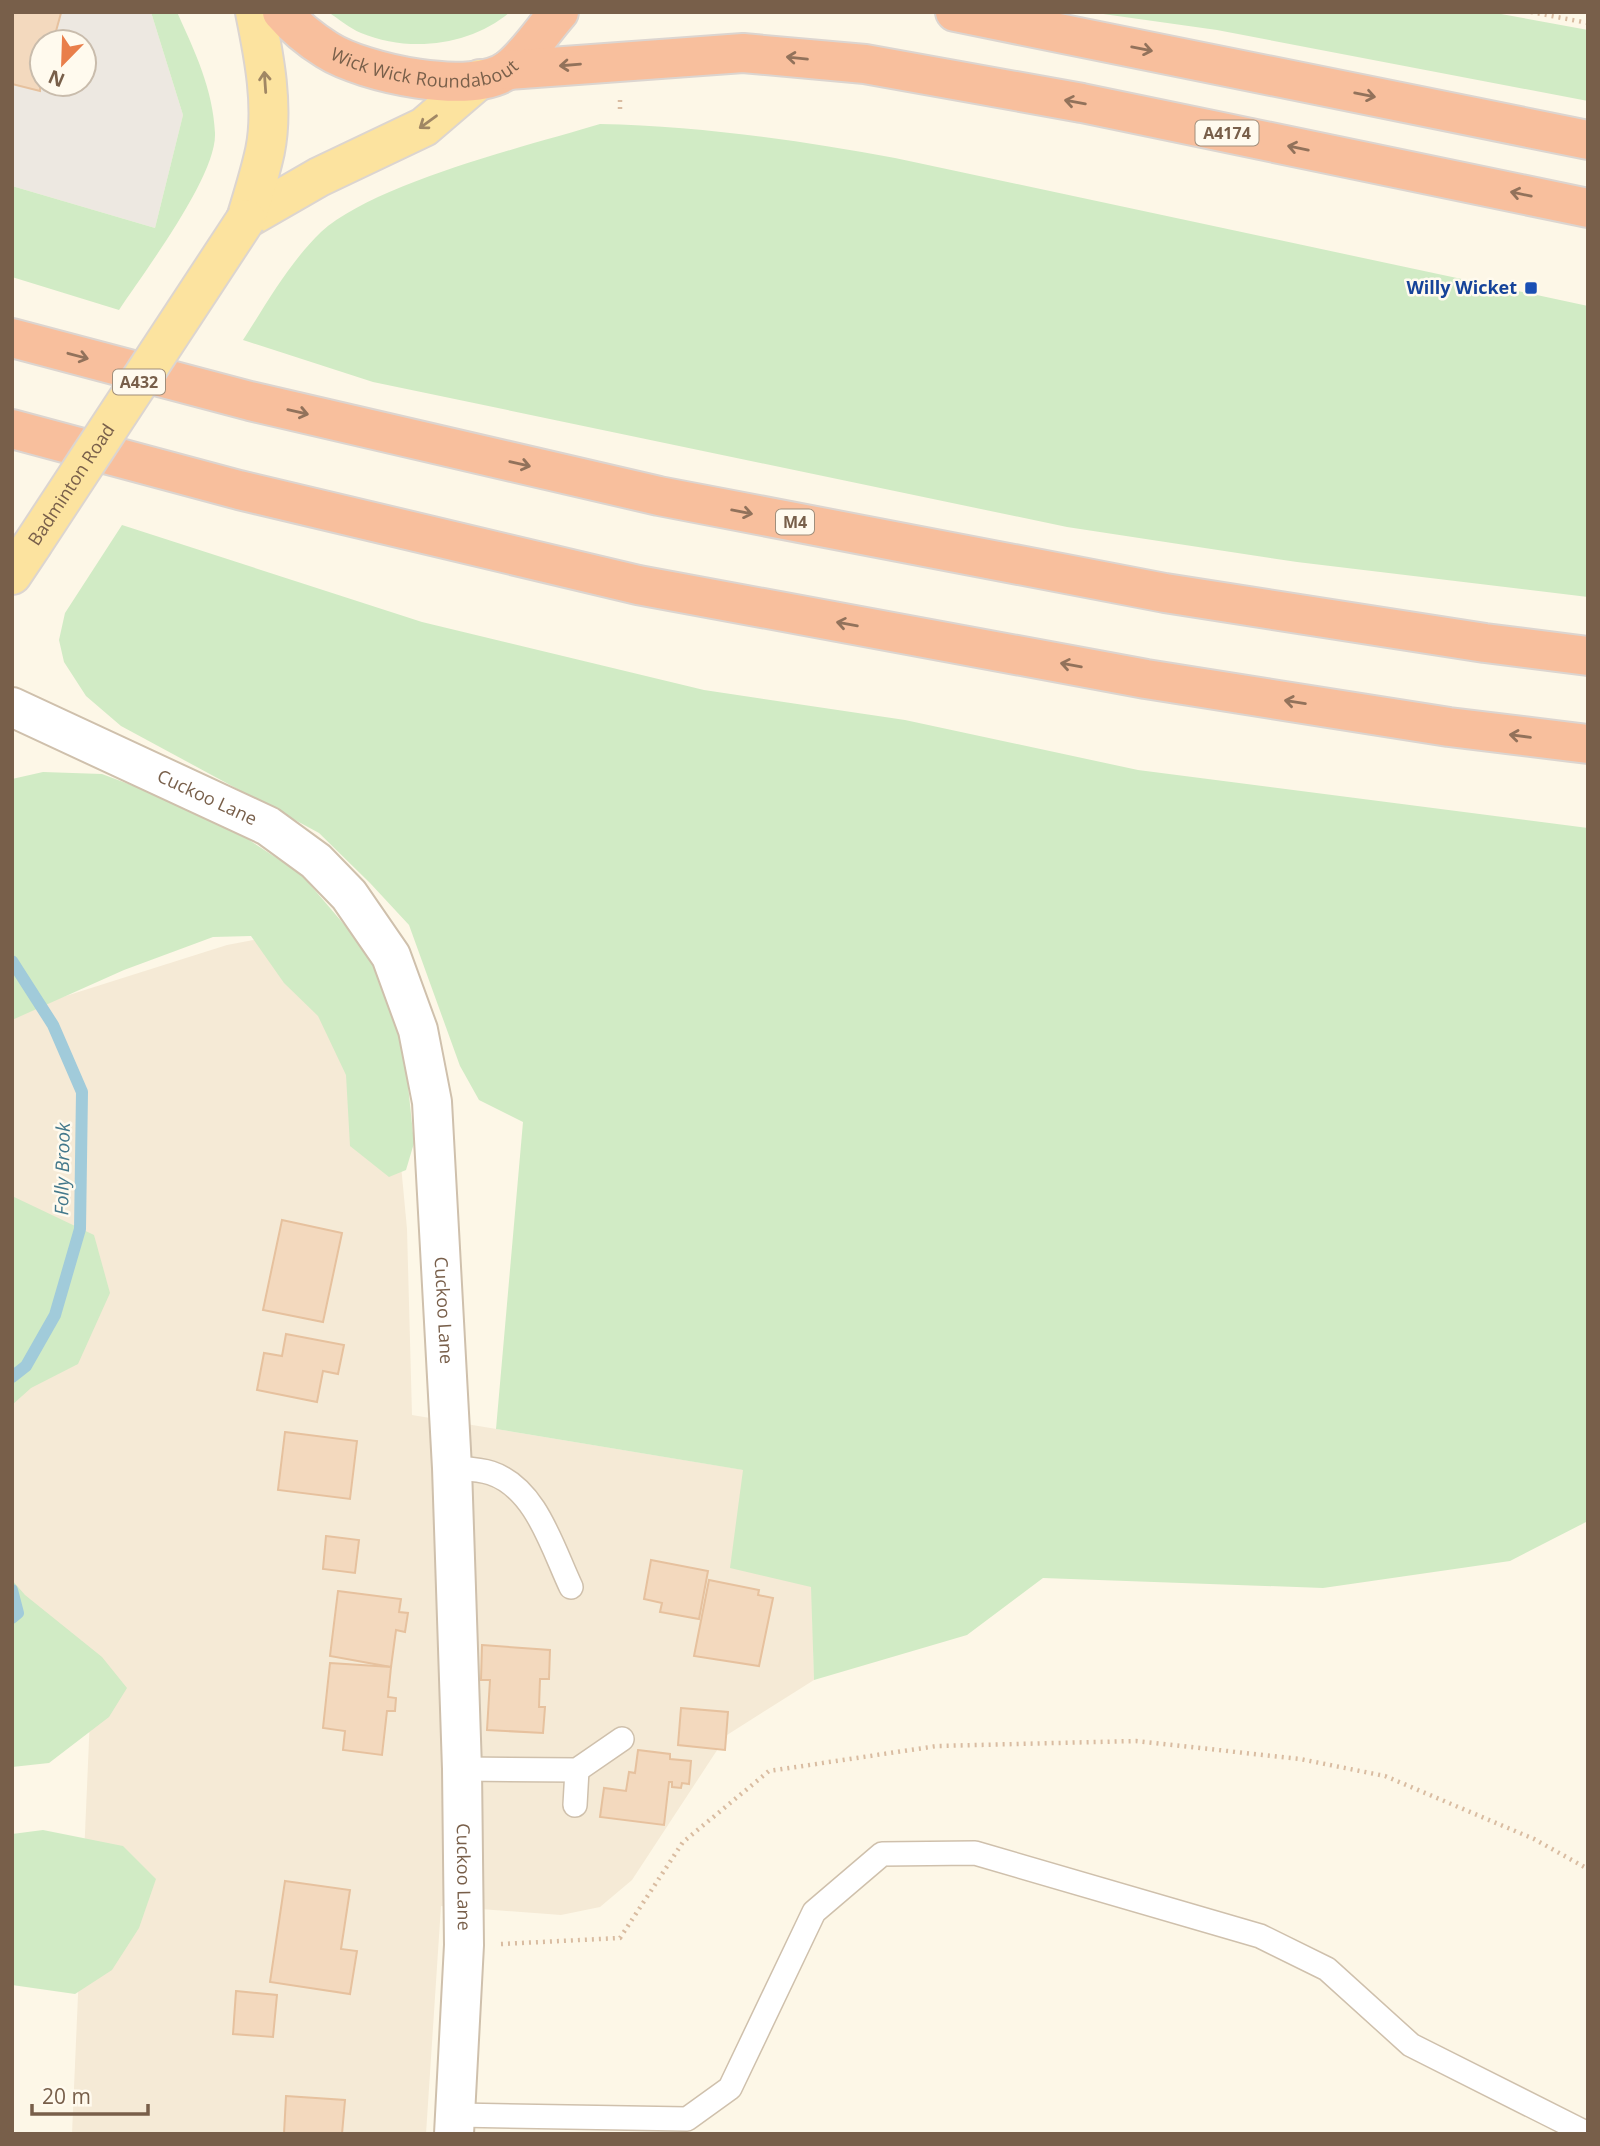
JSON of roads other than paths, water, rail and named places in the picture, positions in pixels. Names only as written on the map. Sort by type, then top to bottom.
[{"type":"highway","name":"Wick Wick Roundabout","points":[[282,12],[328,51],[369,68],[452,82],[494,74],[559,12]]},
{"type":"highway","points":[[955,12],[1588,140]]},
{"type":"highway","name":"A4174","points":[[494,74],[744,53],[865,64],[1082,103],[1588,208]]},
{"type":"highway","name":"M4","points":[[12,338],[250,401],[659,496],[1165,593],[1485,643],[1588,656]]},
{"type":"highway","points":[[12,429],[239,490],[638,585],[1146,679],[1449,727],[1588,744]]},
{"type":"main road","name":"Badminton Road","points":[[22,560],[246,219],[266,150],[268,120],[263,55],[255,12]]},
{"type":"main road","name":"Badminton Road","points":[[246,219],[319,177],[424,127],[494,74]]},
{"type":"street","name":"Cuckoo Lane","points":[[12,707],[268,825],[316,861],[349,895],[391,956],[418,1030],[432,1102],[452,1468],[462,1769],[464,1945],[455,2124]]},
{"type":"lane","points":[[452,1468],[490,1473],[513,1484],[529,1500],[571,1587]]},
{"type":"lane","points":[[462,1769],[577,1770],[622,1739]]},
{"type":"lane","points":[[575,1805],[577,1770]]},
{"type":"lane","points":[[455,2124],[687,2119],[730,2088],[814,1912],[882,1854],[975,1853],[1260,1936],[1327,1969],[1411,2045],[1588,2134]]},
{"type":"waterway","name":"Folly Brook","points":[[12,961],[53,1025],[82,1092],[80,1229],[55,1315],[26,1366],[12,1377]]},
{"type":"waterway","name":"Folly Brook","points":[[12,1590],[18,1613],[12,1618]]},
{"type":"place","name":"Willy Wicket","points":[[1531,288]]}]
